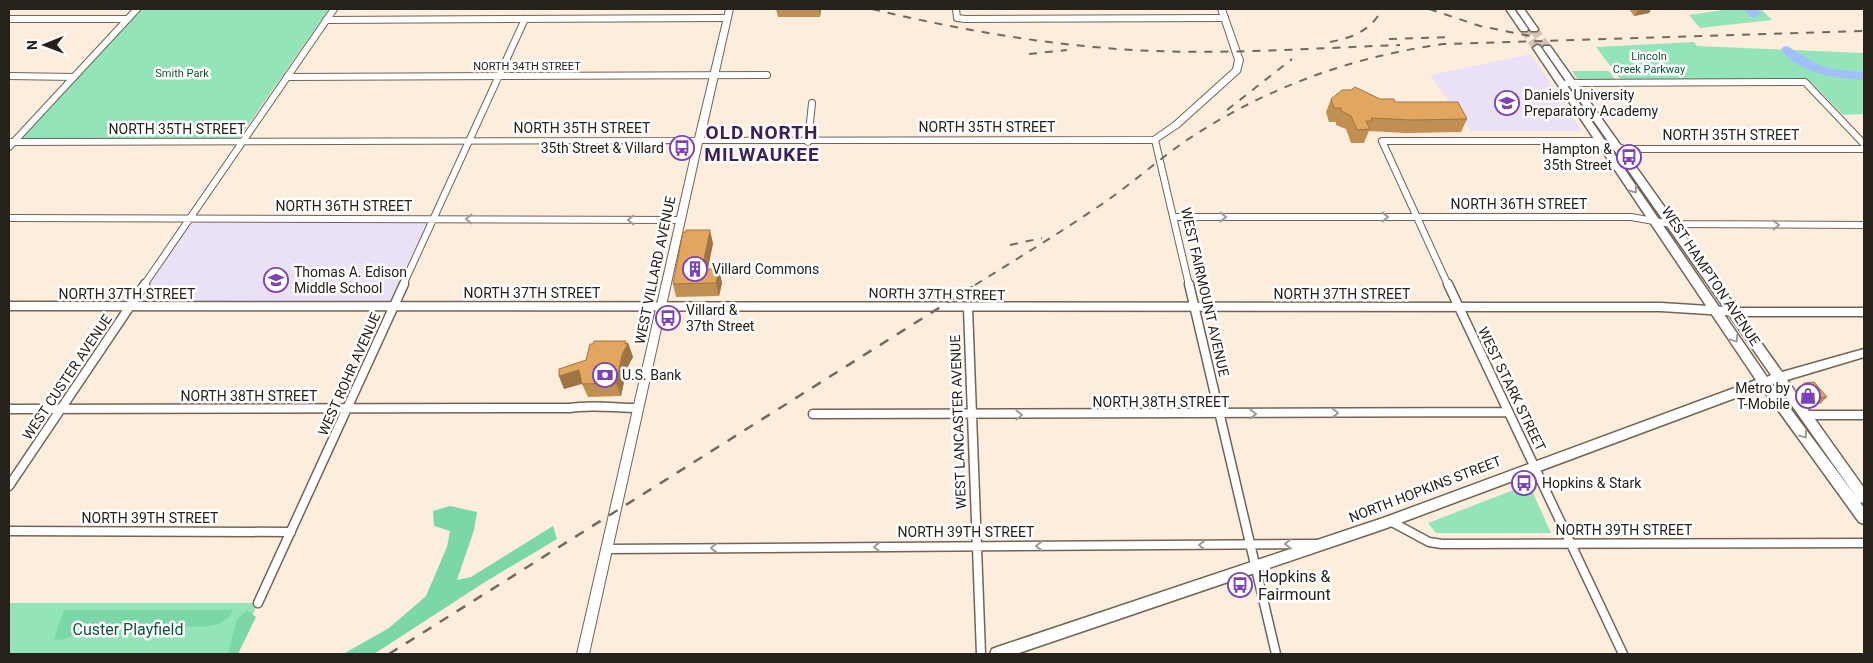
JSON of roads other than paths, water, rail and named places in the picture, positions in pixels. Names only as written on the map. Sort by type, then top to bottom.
[{"type":"main road","points":[[1510,9],[1524,29]]},
{"type":"main road","points":[[1520,9],[1534,29]]},
{"type":"main road","name":"WEST HAMPTON AVENUE","points":[[1542,48],[1672,224],[1864,498]]},
{"type":"main road","name":"WEST HAMPTON AVENUE","points":[[1566,83],[1599,141],[1764,382],[1864,518]]},
{"type":"main road","name":"NORTH HOPKINS STREET","points":[[997,654],[1390,521],[1764,382],[1864,352]]},
{"type":"street","points":[[10,144],[137,9]]},
{"type":"street","name":"WEST CUSTER AVENUE","points":[[9,486],[240,143],[334,9]]},
{"type":"street","points":[[956,9],[957,18],[1225,18]]},
{"type":"street","points":[[1124,9],[1126,18]]},
{"type":"street","points":[[1155,140],[1176,125],[1237,70],[1239,60],[1221,9]]},
{"type":"street","points":[[326,20],[525,19],[728,14]]},
{"type":"street","name":"WEST VILLARD AVENUE","points":[[584,654],[630,440],[728,14]]},
{"type":"street","points":[[9,19],[128,19]]},
{"type":"street","name":"WEST ROHR AVENUE","points":[[258,603],[525,19]]},
{"type":"street","name":"NORTH 34TH STREET","points":[[287,77],[767,75]]},
{"type":"street","points":[[9,76],[74,77]]},
{"type":"street","points":[[1566,83],[1805,82],[1864,144]]},
{"type":"street","points":[[808,142],[812,103]]},
{"type":"street","name":"NORTH 35TH STREET","points":[[10,144],[1155,140]]},
{"type":"street","name":"WEST FAIRMOUNT AVENUE","points":[[1155,140],[1276,654]]},
{"type":"street","name":"NORTH 35TH STREET","points":[[1382,141],[1599,141],[1624,149],[1864,149]]},
{"type":"street","name":"WEST STARK STREET","points":[[1382,141],[1623,654]]},
{"type":"street","name":"NORTH 36TH STREET","points":[[1174,217],[1631,217],[1672,224],[1864,225]]},
{"type":"street","name":"NORTH 36TH STREET","points":[[9,218],[680,220]]},
{"type":"street","name":"NORTH 37TH STREET","points":[[9,306],[968,308],[1458,306],[1661,307],[1733,312],[1864,312]]},
{"type":"street","name":"WEST LANCASTER AVENUE","points":[[968,308],[981,654]]},
{"type":"street","name":"NORTH 38TH STREET","points":[[9,409],[570,408],[587,404],[594,408],[638,408]]},
{"type":"street","name":"NORTH 38TH STREET","points":[[813,414],[1508,412]]},
{"type":"street","points":[[1806,414],[1864,415]]},
{"type":"street","name":"NORTH 39TH STREET","points":[[1390,521],[1429,542],[1442,544],[1864,543]]},
{"type":"street","name":"NORTH 39TH STREET","points":[[9,531],[291,532]]},
{"type":"street","name":"NORTH 39TH STREET","points":[[607,549],[1325,544]]},
{"type":"waterway","points":[[1750,9],[1755,14]]},
{"type":"waterway","points":[[1787,50],[1803,63],[1813,67],[1843,74],[1864,76]]},
{"type":"tunnel","points":[[1524,29],[1537,48]]},
{"type":"tunnel","points":[[1534,29],[1547,48]]},
{"type":"railway","points":[[872,9],[1011,37],[1117,49],[1215,52],[1400,45]]},
{"type":"railway","points":[[1330,42],[1346,38],[1367,28],[1382,9]]},
{"type":"railway","points":[[1429,9],[1480,26],[1530,36]]},
{"type":"railway","points":[[975,285],[1050,239],[1105,202],[1175,148],[1217,121],[1278,90],[1342,66],[1375,57],[1443,44],[1864,31]]},
{"type":"railway","points":[[1389,39],[1449,37]]},
{"type":"railway","points":[[1029,54],[1067,50]]},
{"type":"railway","points":[[1227,110],[1292,59]]},
{"type":"railway","points":[[1010,245],[1042,238]]},
{"type":"railway","points":[[389,654],[977,284]]},
{"type":"place","name":"Daniels University Preparatory Academy","points":[[1507,103]]},
{"type":"place","name":"35th Street & Villard","points":[[682,148]]},
{"type":"place","name":"Hampton & 35th Street","points":[[1629,157]]},
{"type":"place","name":"Villard Commons","points":[[695,269]]},
{"type":"place","name":"Thomas A. Edison Middle School","points":[[276,280]]},
{"type":"place","name":"Villard & 37th Street","points":[[668,318]]},
{"type":"place","name":"U.S. Bank","points":[[605,375]]},
{"type":"place","name":"Metro by T-Mobile","points":[[1808,396]]},
{"type":"place","name":"Hopkins & Stark","points":[[1524,483]]},
{"type":"place","name":"Hopkins & Fairmount","points":[[1240,585]]},
{"type":"district","name":"OLD NORTH MILWAUKEE","points":[[762,143]]},
{"type":"park label","name":"Lincoln Creek Parkway","points":[[1649,62]]},
{"type":"park label","name":"Smith Park","points":[[182,73]]},
{"type":"park label","name":"Custer Playfield","points":[[128,629]]}]
